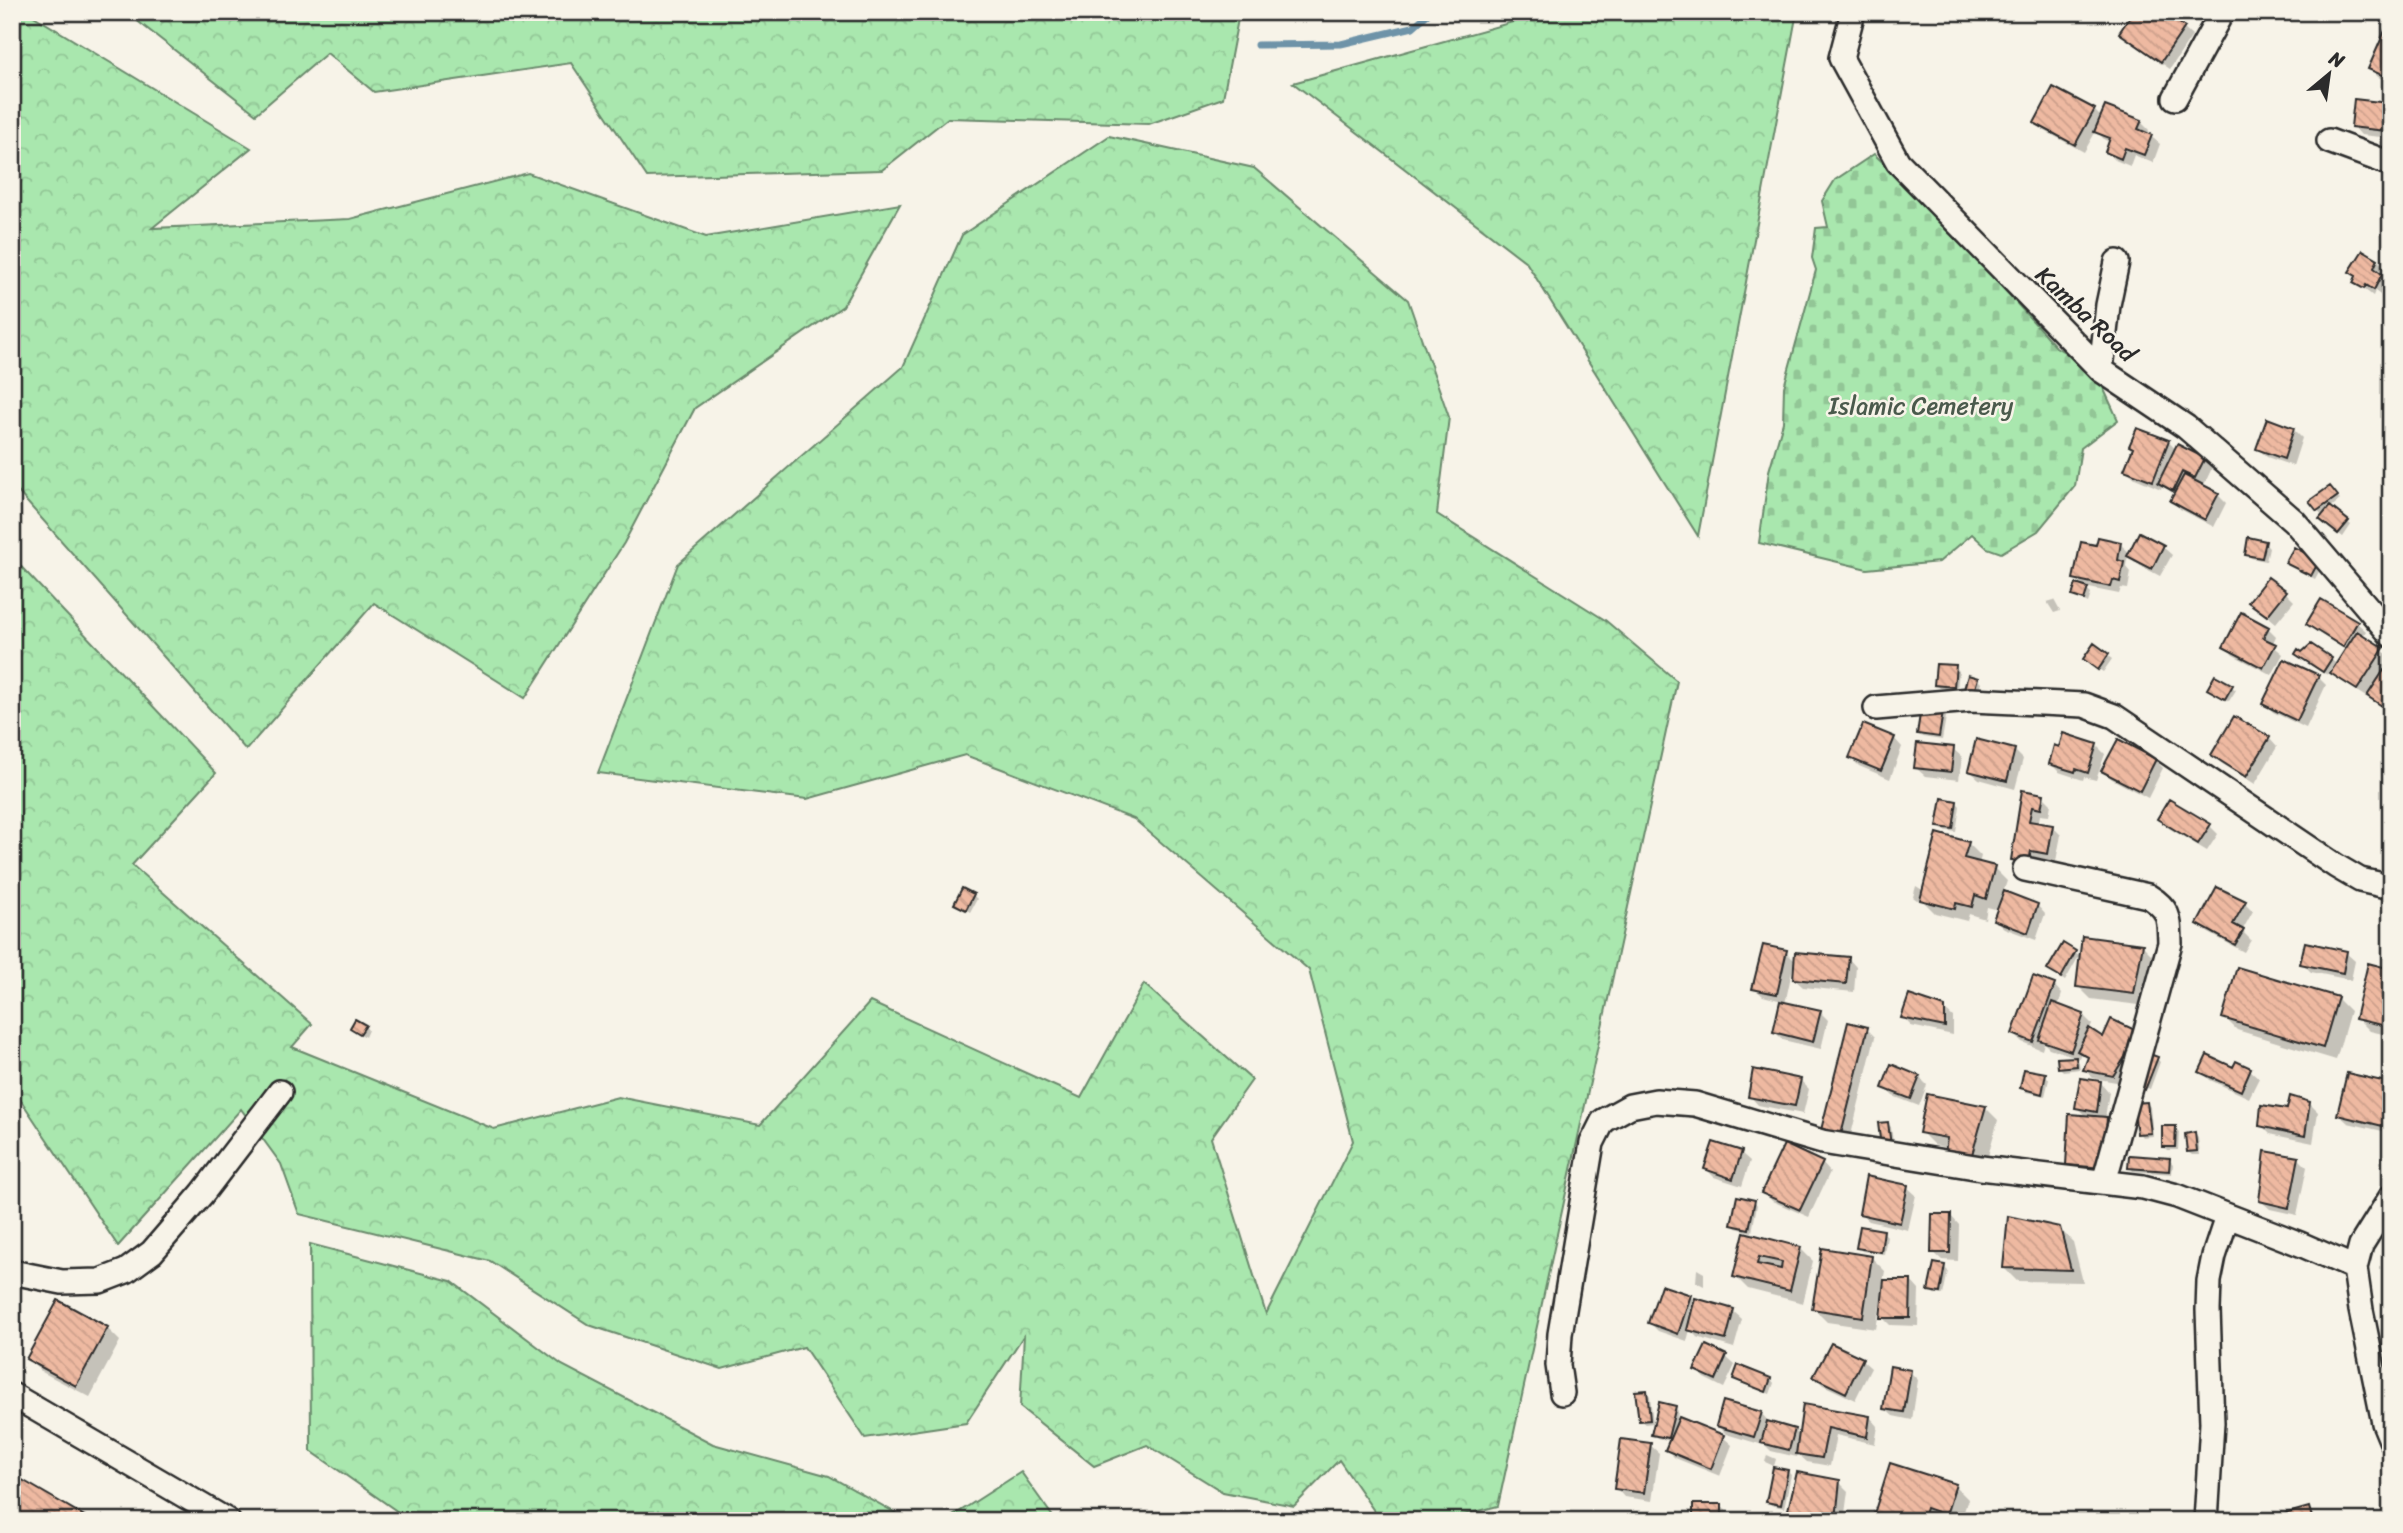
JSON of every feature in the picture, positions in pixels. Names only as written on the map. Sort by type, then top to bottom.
[{"type":"street","name":"Kamba Road","points":[[1853,12],[1841,58],[1898,162],[2101,370],[2186,427],[2294,521],[2391,635]]},
{"type":"street","points":[[2175,98],[2222,12]]},
{"type":"street","points":[[2329,142],[2391,164]]},
{"type":"street","points":[[2101,370],[2108,305],[2117,262]]},
{"type":"street","points":[[1876,708],[1971,700],[2084,705],[2114,716],[2348,873],[2360,880],[2391,887]]},
{"type":"street","points":[[2025,869],[2148,896],[2161,904],[2169,916],[2170,943],[2104,1182]]},
{"type":"street","points":[[12,1272],[62,1282],[100,1281],[126,1271],[152,1252],[169,1233],[280,1093]]},
{"type":"street","points":[[1562,1392],[1558,1365],[1560,1334],[1592,1143],[1603,1121],[1630,1106],[1656,1101],[1695,1104],[1822,1142],[1982,1168],[2143,1187],[2177,1196],[2355,1268]]},
{"type":"street","points":[[2391,1197],[2361,1245],[2355,1268],[2384,1423],[2391,1440]]},
{"type":"street","points":[[2206,1521],[2212,1423],[2209,1281],[2227,1217]]},
{"type":"street","points":[[12,1395],[228,1521]]},
{"type":"green space","points":[[12,12],[27,12],[251,148],[152,228],[350,219],[528,173],[706,237],[900,204],[843,306],[695,408],[624,543],[525,698],[374,603],[246,750],[12,485]]},
{"type":"green space","points":[[126,12],[1234,12],[1238,19],[1223,98],[1149,124],[948,118],[882,170],[647,177],[571,63],[374,92],[327,53],[256,114]]},
{"type":"green space","points":[[1534,12],[1797,12],[1698,536],[1526,262],[1293,83],[1531,17]]},
{"type":"green space","points":[[1109,136],[1254,168],[1408,300],[1449,417],[1437,514],[1605,620],[1677,681],[1498,1506],[1441,1521],[1381,1521],[1339,1460],[1294,1506],[1223,1492],[1147,1445],[1094,1466],[1020,1407],[1024,1335],[966,1423],[865,1438],[804,1347],[722,1369],[589,1325],[490,1261],[299,1214],[281,1164],[241,1109],[118,1246],[12,1087],[12,557],[216,773],[132,865],[312,1024],[292,1047],[494,1129],[618,1097],[760,1125],[870,1002],[1081,1098],[1144,984],[1252,1080],[1211,1138],[1266,1314],[1353,1141],[1309,970],[1134,819],[965,755],[807,799],[598,773],[678,564],[903,367],[962,235]]},
{"type":"green space","name":"Islamic Cemetery","points":[[1874,154],[1933,210],[2056,347],[2095,370],[2118,420],[2081,448],[2075,486],[2038,531],[2001,553],[1987,548],[1972,534],[1939,562],[1867,569],[1759,543],[1769,471],[1783,422],[1784,387],[1816,270],[1812,258],[1816,228],[1828,227],[1822,201],[1835,180]]},
{"type":"green space","points":[[310,1244],[451,1281],[562,1365],[713,1444],[829,1476],[910,1521],[411,1521],[311,1451]]},
{"type":"green space","points":[[1021,1472],[1056,1521],[945,1521]]},
{"type":"building","points":[[2133,12],[2163,12],[2185,27],[2161,62],[2119,33]]},
{"type":"building","points":[[2391,17],[2391,79],[2368,69]]},
{"type":"building","points":[[2053,87],[2095,109],[2075,145],[2034,123]]},
{"type":"building","points":[[2354,99],[2388,103],[2385,131],[2351,127]]},
{"type":"building","points":[[2105,106],[2142,120],[2138,129],[2152,135],[2144,155],[2125,148],[2121,159],[2105,152],[2110,138],[2094,132]]},
{"type":"building","points":[[2363,250],[2378,259],[2374,268],[2382,274],[2374,290],[2366,285],[2364,289],[2353,283],[2356,276],[2349,272]]},
{"type":"building","points":[[2267,418],[2294,428],[2284,459],[2256,449]]},
{"type":"building","points":[[2137,428],[2169,440],[2153,481],[2124,470],[2133,448],[2129,446]]},
{"type":"building","points":[[2177,444],[2205,458],[2195,478],[2182,472],[2173,491],[2158,483]]},
{"type":"building","points":[[2184,475],[2219,493],[2205,520],[2170,501]]},
{"type":"building","points":[[2330,486],[2338,496],[2317,511],[2309,501]]},
{"type":"building","points":[[2330,506],[2349,521],[2338,534],[2319,519]]},
{"type":"building","points":[[2139,532],[2164,545],[2152,569],[2127,556]]},
{"type":"building","points":[[2098,537],[2121,542],[2118,560],[2124,562],[2120,582],[2113,580],[2111,587],[2073,579],[2081,542],[2096,545]]},
{"type":"building","points":[[2248,537],[2266,541],[2262,558],[2245,555]]},
{"type":"building","points":[[2294,547],[2319,561],[2311,576],[2285,563]]},
{"type":"building","points":[[2268,577],[2287,591],[2267,616],[2248,602]]},
{"type":"building","points":[[2076,584],[2088,588],[2084,600],[2072,596]]},
{"type":"building","points":[[2321,599],[2358,621],[2343,647],[2306,624]]},
{"type":"building","points":[[2241,612],[2269,627],[2263,638],[2276,644],[2263,668],[2223,647]]},
{"type":"building","points":[[2357,631],[2384,648],[2357,690],[2330,673]]},
{"type":"building","points":[[2094,643],[2109,654],[2098,670],[2083,659]]},
{"type":"building","points":[[2311,644],[2332,658],[2323,672],[2295,654],[2298,649],[2302,652]]},
{"type":"building","points":[[2284,659],[2319,675],[2297,721],[2262,704]]},
{"type":"building","points":[[1936,664],[1956,665],[1954,687],[1934,685]]},
{"type":"building","points":[[2384,670],[2391,675],[2391,712],[2367,696]]},
{"type":"building","points":[[1968,675],[1978,678],[1974,692],[1964,689]]},
{"type":"building","points":[[2215,675],[2233,685],[2225,699],[2207,689]]},
{"type":"building","points":[[1921,708],[1943,712],[1939,737],[1917,734]]},
{"type":"building","points":[[2234,716],[2270,737],[2246,777],[2211,755]]},
{"type":"building","points":[[1863,724],[1895,737],[1881,771],[1849,758]]},
{"type":"building","points":[[2063,733],[2097,744],[2088,773],[2049,764],[2054,745],[2059,747]]},
{"type":"building","points":[[1976,739],[2015,749],[2007,781],[1968,771]]},
{"type":"building","points":[[2118,739],[2156,759],[2140,791],[2101,771]]},
{"type":"building","points":[[1917,743],[1954,747],[1951,772],[1914,768]]},
{"type":"building","points":[[2022,790],[2044,794],[2041,809],[2032,807],[2029,821],[2053,825],[2048,854],[2031,851],[2029,863],[2011,860]]},
{"type":"building","points":[[1942,798],[1957,801],[1953,829],[1937,827]]},
{"type":"building","points":[[2169,799],[2211,824],[2198,844],[2157,819]]},
{"type":"building","points":[[1937,833],[1969,842],[1964,858],[1995,866],[1986,899],[1975,895],[1972,907],[1956,903],[1955,909],[1920,900]]},
{"type":"building","points":[[2217,887],[2246,901],[2233,924],[2244,930],[2235,945],[2197,924]]},
{"type":"building","points":[[962,888],[974,894],[966,910],[954,904]]},
{"type":"building","points":[[2004,891],[2038,904],[2028,933],[1993,920]]},
{"type":"building","points":[[2082,936],[2143,944],[2134,994],[2076,987]]},
{"type":"building","points":[[2305,942],[2347,951],[2343,973],[2300,964]]},
{"type":"building","points":[[2063,943],[2076,951],[2061,978],[2047,970]]},
{"type":"building","points":[[1763,945],[1787,950],[1777,994],[1752,989]]},
{"type":"building","points":[[1795,952],[1849,957],[1846,984],[1793,979]]},
{"type":"building","points":[[2368,963],[2391,969],[2391,1027],[2355,1019]]},
{"type":"building","points":[[2237,967],[2338,997],[2323,1048],[2222,1018]]},
{"type":"building","points":[[2033,976],[2055,984],[2033,1042],[2012,1034]]},
{"type":"building","points":[[1909,995],[1945,1007],[1945,1027],[1901,1018]]},
{"type":"building","points":[[1780,1001],[1821,1010],[1813,1042],[1773,1032]]},
{"type":"building","points":[[2052,1002],[2084,1014],[2071,1051],[2039,1040]]},
{"type":"building","points":[[355,1019],[366,1025],[360,1034],[350,1028]]},
{"type":"building","points":[[2111,1019],[2135,1030],[2125,1057],[2113,1076],[2083,1070],[2088,1057],[2077,1051],[2089,1028],[2103,1037]]},
{"type":"building","points":[[1848,1022],[1868,1027],[1841,1135],[1821,1130]]},
{"type":"building","points":[[2147,1053],[2158,1057],[2145,1090],[2135,1086]]},
{"type":"building","points":[[2207,1055],[2233,1067],[2236,1061],[2251,1068],[2241,1091],[2199,1072]]},
{"type":"building","points":[[2076,1057],[2077,1066],[2058,1068],[2057,1058]]},
{"type":"building","points":[[1891,1064],[1920,1076],[1911,1099],[1882,1088]]},
{"type":"building","points":[[1753,1069],[1801,1079],[1795,1106],[1748,1097]]},
{"type":"building","points":[[2024,1069],[2046,1073],[2042,1094],[2020,1088]]},
{"type":"building","points":[[2347,1073],[2391,1083],[2391,1110],[2387,1127],[2337,1115]]},
{"type":"building","points":[[2080,1078],[2101,1081],[2097,1112],[2075,1108]]},
{"type":"building","points":[[1927,1094],[1986,1106],[1971,1158],[1945,1154],[1947,1138],[1919,1133]]},
{"type":"building","points":[[2290,1096],[2310,1102],[2305,1136],[2259,1126],[2261,1105],[2287,1109]]},
{"type":"building","points":[[2147,1102],[2151,1133],[2137,1134],[2133,1103]]},
{"type":"building","points":[[2069,1114],[2107,1117],[2104,1168],[2066,1165]]},
{"type":"building","points":[[1888,1122],[1891,1146],[1881,1147],[1878,1123]]},
{"type":"building","points":[[2162,1126],[2176,1126],[2175,1147],[2162,1147]]},
{"type":"building","points":[[2195,1132],[2197,1151],[2187,1152],[2185,1134]]},
{"type":"building","points":[[1713,1142],[1742,1151],[1733,1179],[1704,1169]]},
{"type":"building","points":[[1784,1144],[1823,1162],[1800,1210],[1761,1193]]},
{"type":"building","points":[[2265,1151],[2299,1157],[2289,1208],[2259,1201]]},
{"type":"building","points":[[2129,1155],[2170,1158],[2169,1171],[2128,1168]]},
{"type":"building","points":[[1866,1176],[1908,1185],[1900,1223],[1859,1214]]},
{"type":"building","points":[[1737,1196],[1755,1200],[1749,1229],[1731,1225]]},
{"type":"building","points":[[1932,1214],[1951,1214],[1950,1253],[1931,1253]]},
{"type":"building","points":[[2008,1216],[2060,1227],[2071,1270],[2003,1268]]},
{"type":"building","points":[[1860,1226],[1884,1230],[1881,1252],[1856,1248]]},
{"type":"building","points":[[1744,1232],[1801,1247],[1790,1291],[1733,1277]],"holes":[[[1759,1257],[1782,1262],[1781,1269],[1757,1264]]]},
{"type":"building","points":[[1822,1248],[1872,1256],[1863,1317],[1812,1309]]},
{"type":"building","points":[[1934,1263],[1945,1265],[1940,1293],[1928,1291]]},
{"type":"building","points":[[1884,1280],[1911,1280],[1910,1318],[1880,1318]]},
{"type":"building","points":[[1661,1285],[1691,1295],[1678,1334],[1648,1323]]},
{"type":"building","points":[[1695,1298],[1734,1309],[1726,1340],[1687,1330]]},
{"type":"building","points":[[58,1300],[108,1327],[76,1386],[26,1359]]},
{"type":"building","points":[[1831,1343],[1863,1358],[1846,1393],[1813,1377]]},
{"type":"building","points":[[1706,1345],[1727,1355],[1716,1380],[1694,1370]]},
{"type":"building","points":[[1738,1365],[1771,1378],[1766,1392],[1733,1379]]},
{"type":"building","points":[[1890,1366],[1911,1370],[1904,1412],[1883,1409]]},
{"type":"building","points":[[1647,1390],[1650,1420],[1639,1421],[1635,1391]]},
{"type":"building","points":[[1723,1401],[1762,1412],[1754,1437],[1716,1426]]},
{"type":"building","points":[[1659,1402],[1676,1406],[1668,1438],[1651,1435]]},
{"type":"building","points":[[1803,1404],[1870,1416],[1867,1437],[1828,1428],[1822,1458],[1796,1454]]},
{"type":"building","points":[[1679,1417],[1724,1435],[1711,1469],[1665,1450]]},
{"type":"building","points":[[1767,1421],[1795,1429],[1789,1450],[1761,1443]]},
{"type":"building","points":[[1621,1439],[1651,1443],[1644,1493],[1614,1489]]},
{"type":"building","points":[[1890,1463],[1956,1484],[1946,1515],[1926,1508],[1922,1521],[1884,1521],[1873,1517]]},
{"type":"building","points":[[1773,1467],[1788,1470],[1781,1505],[1766,1502]]},
{"type":"building","points":[[1797,1472],[1840,1480],[1836,1519],[1788,1510]]},
{"type":"building","points":[[12,1474],[93,1521],[12,1520]]},
{"type":"building","points":[[1693,1504],[1722,1504],[1722,1521],[1679,1521],[1679,1518],[1693,1518]]},
{"type":"building","points":[[2309,1507],[2313,1521],[2259,1521]]},
{"type":"waterway","points":[[1257,45],[1341,44],[1413,27],[1430,12]]}]
